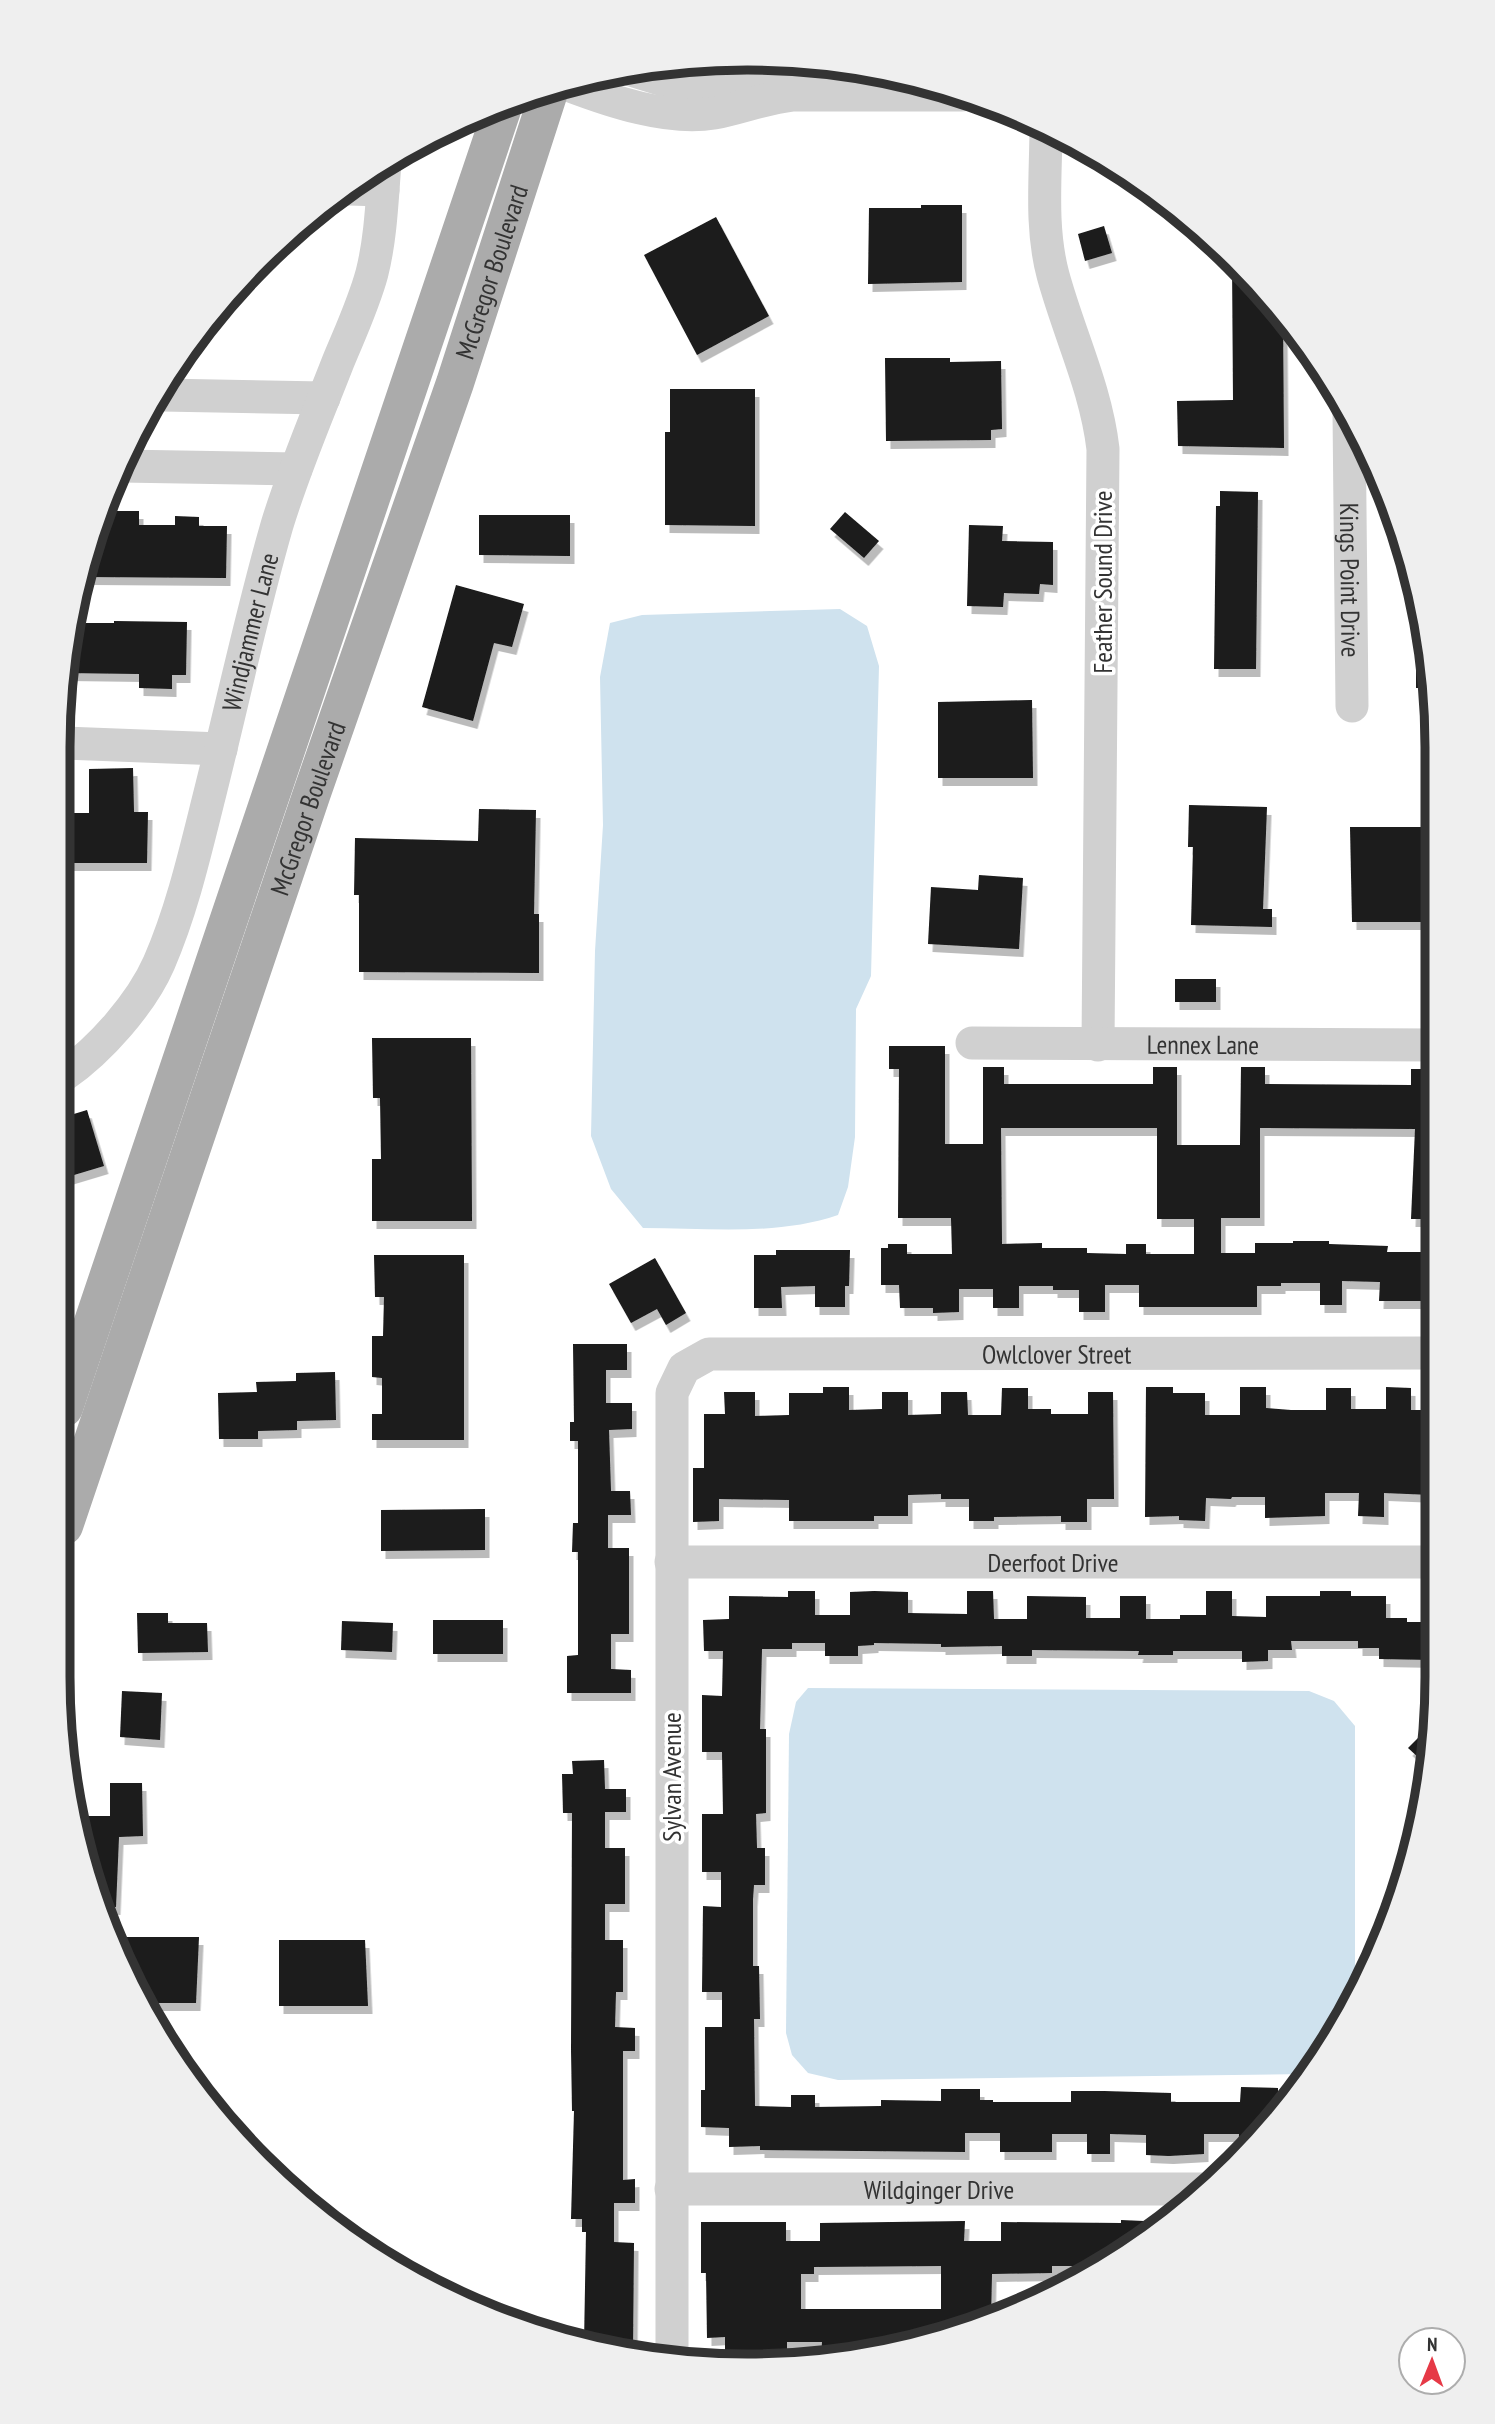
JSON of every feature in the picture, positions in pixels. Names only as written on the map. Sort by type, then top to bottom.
[{"type":"main road","name":"McGregor Boulevard","points":[[70,1508],[312,793],[455,383],[546,101]]},
{"type":"main road","name":"McGregor Boulevard","points":[[70,1384],[499,118]]},
{"type":"street","points":[[653,77],[673,83],[696,84],[746,74],[780,71]]},
{"type":"street","points":[[585,90],[663,113],[691,116],[715,113],[792,94],[929,95]]},
{"type":"street","name":"Feather Sound Drive","points":[[1046,139],[1047,251],[1093,396],[1103,449],[1098,1045]]},
{"type":"street","name":"Windjammer Lane","points":[[70,1071],[129,1011],[159,965],[186,890],[257,596],[278,522],[372,271],[384,176]]},
{"type":"street","points":[[169,395],[324,398]]},
{"type":"street","name":"Kings Point Drive","points":[[1349,437],[1352,706]]},
{"type":"street","points":[[132,466],[296,470]]},
{"type":"street","points":[[70,743],[221,749]]},
{"type":"street","name":"Lennex Lane","points":[[972,1043],[1425,1045]]},
{"type":"street","name":"Owlclover Street","points":[[684,1368],[709,1354],[1425,1353]]},
{"type":"street","name":"Sylvan Avenue","points":[[671,2349],[672,1393],[684,1368]]},
{"type":"street","points":[[70,1400],[104,1407]]},
{"type":"street","name":"Deerfoot Drive","points":[[671,1562],[1425,1562]]},
{"type":"street","name":"Wildginger Drive","points":[[671,2189],[1190,2189]]},
{"type":"water","points":[[840,609],[867,626],[879,666],[871,976],[856,1009],[855,1137],[848,1187],[838,1215],[815,1222],[742,1229],[643,1228],[611,1189],[591,1136],[595,951],[603,825],[600,677],[610,623],[642,615]]},
{"type":"water","points":[[808,1688],[1309,1691],[1334,1701],[1355,1726],[1355,1976],[1311,2053],[1296,2074],[838,2080],[808,2073],[792,2055],[786,2033],[789,1734],[796,1702]]},
{"type":"building","points":[[921,205],[962,205],[962,282],[868,284],[869,208],[921,208]]},
{"type":"building","points":[[716,217],[769,316],[697,355],[644,255]]},
{"type":"building","points":[[1104,226],[1112,253],[1085,261],[1078,234]]},
{"type":"building","points":[[1232,274],[1283,333],[1284,448],[1178,446],[1177,401],[1233,400]]},
{"type":"building","points":[[885,358],[950,358],[950,362],[1001,361],[1002,429],[991,430],[991,440],[886,441]]},
{"type":"building","points":[[670,389],[755,389],[755,526],[665,525],[665,432],[670,432]]},
{"type":"building","points":[[1220,491],[1258,492],[1256,669],[1214,669],[1216,506],[1220,506]]},
{"type":"building","points":[[113,511],[139,511],[139,525],[175,525],[175,516],[199,517],[199,526],[227,526],[226,578],[92,577]]},
{"type":"building","points":[[845,512],[879,541],[864,558],[830,529]]},
{"type":"building","points":[[479,515],[570,515],[570,556],[479,555]]},
{"type":"building","points":[[969,525],[1003,526],[1002,541],[1053,542],[1053,585],[1040,584],[1039,594],[1004,593],[1003,607],[967,606]]},
{"type":"building","points":[[456,585],[524,604],[512,647],[494,643],[473,721],[422,707]]},
{"type":"building","points":[[187,622],[186,675],[172,675],[172,689],[139,688],[139,674],[74,673],[82,623]]},
{"type":"building","points":[[1416,640],[1422,688],[1416,688]]},
{"type":"building","points":[[1032,700],[1033,778],[938,778],[938,702]]},
{"type":"building","points":[[133,768],[134,812],[148,812],[147,863],[70,863],[70,813],[89,813],[89,769]]},
{"type":"building","points":[[1189,805],[1267,807],[1263,909],[1272,909],[1272,927],[1191,925],[1193,847],[1188,847]]},
{"type":"building","points":[[479,809],[536,810],[534,914],[539,914],[539,973],[359,972],[359,895],[354,895],[355,838],[478,841]]},
{"type":"building","points":[[1350,827],[1425,827],[1425,922],[1352,922]]},
{"type":"building","points":[[979,875],[1023,878],[1019,949],[928,944],[931,887],[978,890]]},
{"type":"building","points":[[1175,979],[1216,979],[1216,1002],[1175,1002]]},
{"type":"building","points":[[372,1038],[471,1038],[472,1221],[372,1221],[372,1159],[381,1159],[380,1098],[373,1098]]},
{"type":"building","points":[[889,1046],[945,1046],[945,1144],[983,1144],[983,1067],[1004,1067],[1004,1084],[1153,1084],[1153,1067],[1177,1067],[1177,1145],[1240,1145],[1241,1067],[1265,1067],[1265,1084],[1411,1085],[1411,1069],[1425,1069],[1425,1219],[1411,1219],[1415,1129],[1260,1128],[1260,1218],[1221,1218],[1221,1253],[1255,1253],[1255,1243],[1293,1241],[1388,1246],[1387,1252],[1425,1252],[1425,1301],[1379,1301],[1380,1282],[1342,1281],[1342,1305],[1320,1305],[1320,1283],[1281,1283],[1281,1286],[1257,1286],[1257,1307],[1139,1307],[1139,1285],[1105,1285],[1105,1312],[1079,1312],[1079,1290],[1053,1290],[1053,1286],[1019,1286],[1019,1308],[993,1308],[993,1289],[959,1289],[959,1312],[933,1313],[933,1308],[900,1308],[899,1285],[881,1285],[881,1248],[888,1248],[888,1244],[907,1244],[907,1254],[952,1254],[951,1218],[898,1218],[899,1069],[889,1069]],"holes":[[[1001,1128],[1157,1128],[1157,1219],[1194,1219],[1194,1254],[1146,1254],[1146,1244],[1126,1244],[1126,1254],[1087,1253],[1087,1248],[1042,1248],[1042,1243],[1002,1244]]]},
{"type":"building","points":[[87,1110],[104,1166],[70,1176],[70,1115]]},
{"type":"building","points":[[776,1250],[850,1250],[849,1286],[845,1286],[845,1307],[815,1307],[815,1286],[781,1287],[782,1308],[754,1308],[754,1255],[776,1255]]},
{"type":"building","points":[[374,1255],[464,1255],[464,1440],[372,1440],[372,1414],[382,1414],[382,1378],[372,1377],[372,1336],[383,1336],[384,1297],[375,1297]]},
{"type":"building","points":[[655,1258],[686,1313],[666,1325],[657,1309],[631,1323],[609,1284]]},
{"type":"building","points":[[573,1344],[627,1344],[627,1370],[606,1370],[606,1403],[632,1403],[632,1429],[609,1430],[611,1491],[630,1491],[631,1515],[608,1515],[608,1548],[629,1548],[629,1634],[611,1634],[611,1669],[631,1670],[631,1693],[567,1693],[567,1656],[578,1655],[578,1552],[572,1552],[573,1523],[578,1523],[578,1441],[570,1441],[570,1422],[574,1422]]},
{"type":"building","points":[[335,1372],[336,1420],[297,1421],[297,1430],[258,1431],[258,1439],[219,1439],[218,1393],[257,1392],[256,1382],[296,1381],[296,1373]]},
{"type":"building","points":[[823,1387],[849,1387],[849,1410],[882,1409],[882,1392],[908,1392],[908,1415],[941,1414],[941,1392],[967,1392],[968,1415],[1001,1415],[1002,1388],[1028,1388],[1028,1409],[1051,1409],[1051,1414],[1088,1414],[1088,1392],[1113,1392],[1114,1499],[1087,1499],[1087,1522],[1061,1522],[1061,1516],[994,1517],[994,1521],[969,1521],[969,1499],[941,1499],[941,1494],[908,1495],[908,1516],[874,1516],[874,1521],[789,1521],[789,1500],[719,1499],[719,1521],[693,1522],[693,1468],[704,1468],[704,1414],[725,1414],[724,1392],[755,1392],[755,1416],[789,1415],[789,1393],[823,1393]]},
{"type":"building","points":[[1146,1387],[1173,1387],[1173,1393],[1205,1393],[1205,1415],[1240,1415],[1240,1387],[1266,1387],[1266,1408],[1291,1410],[1326,1410],[1326,1388],[1351,1388],[1351,1409],[1386,1409],[1386,1387],[1411,1388],[1411,1410],[1425,1410],[1425,1495],[1384,1493],[1384,1517],[1358,1516],[1359,1493],[1325,1493],[1325,1516],[1265,1518],[1265,1497],[1232,1497],[1206,1498],[1205,1521],[1179,1520],[1179,1516],[1145,1517]]},
{"type":"building","points":[[485,1509],[485,1550],[381,1551],[381,1510]]},
{"type":"building","points":[[788,1591],[815,1591],[815,1615],[850,1615],[850,1592],[908,1592],[908,1613],[967,1614],[967,1591],[993,1591],[994,1619],[1027,1619],[1027,1596],[1086,1597],[1086,1618],[1120,1618],[1120,1596],[1146,1596],[1146,1619],[1180,1619],[1180,1615],[1206,1615],[1206,1591],[1232,1591],[1232,1616],[1266,1617],[1266,1596],[1320,1596],[1320,1591],[1351,1591],[1351,1596],[1386,1596],[1386,1618],[1407,1618],[1407,1622],[1425,1622],[1425,1660],[1379,1659],[1379,1648],[1358,1648],[1358,1641],[1291,1641],[1292,1650],[1268,1650],[1268,1661],[1242,1662],[1242,1651],[1173,1651],[1173,1655],[1138,1655],[1139,1651],[1032,1650],[1032,1656],[1002,1656],[1002,1646],[941,1647],[941,1644],[874,1643],[858,1646],[858,1656],[825,1656],[825,1643],[792,1643],[792,1649],[762,1649],[760,1729],[766,1729],[766,1813],[756,1814],[757,1848],[765,1848],[765,1885],[754,1885],[753,1899],[753,1966],[759,1966],[760,2019],[754,2019],[755,2106],[791,2107],[791,2095],[815,2095],[815,2107],[881,2106],[881,2100],[941,2101],[941,2089],[980,2089],[980,2100],[993,2102],[1071,2102],[1071,2091],[1104,2091],[1171,2093],[1171,2102],[1240,2102],[1241,2087],[1278,2088],[1278,2098],[1239,2143],[1239,2134],[1204,2134],[1204,2154],[1146,2155],[1146,2135],[1110,2134],[1110,2154],[1087,2154],[1087,2134],[1052,2134],[1052,2152],[1000,2152],[1000,2133],[965,2133],[965,2152],[760,2150],[760,2146],[729,2147],[729,2128],[701,2127],[701,2090],[705,2090],[705,2027],[722,2027],[722,1992],[702,1992],[703,1906],[721,1907],[721,1872],[702,1872],[702,1814],[723,1814],[722,1752],[702,1752],[702,1695],[722,1696],[723,1651],[704,1651],[703,1620],[729,1619],[729,1596],[788,1597]]},
{"type":"building","points":[[137,1613],[168,1613],[168,1623],[207,1623],[208,1652],[138,1653]]},
{"type":"building","points":[[433,1620],[503,1620],[503,1654],[433,1654]]},
{"type":"building","points":[[342,1621],[393,1623],[392,1652],[341,1650]]},
{"type":"building","points":[[122,1691],[162,1693],[160,1740],[120,1737]]},
{"type":"building","points":[[1423,1733],[1420,1759],[1408,1748]]},
{"type":"building","points":[[604,1760],[605,1789],[626,1789],[626,1812],[605,1812],[605,1848],[625,1848],[625,1904],[605,1904],[605,1940],[623,1940],[623,1992],[616,1992],[615,2027],[635,2028],[635,2051],[623,2051],[623,2180],[635,2179],[635,2203],[614,2203],[614,2242],[634,2243],[633,2344],[584,2334],[586,2232],[582,2232],[582,2219],[571,2219],[574,2111],[571,2049],[572,1813],[563,1813],[562,1774],[573,1774],[572,1761]]},
{"type":"building","points":[[110,1783],[142,1783],[143,1836],[119,1837],[116,1907],[111,1907],[106,1894],[86,1822],[86,1816],[110,1816]]},
{"type":"building","points":[[122,1937],[199,1937],[196,2003],[155,2003]]},
{"type":"building","points":[[279,1940],[365,1940],[368,2006],[279,2006]]},
{"type":"building","points":[[1121,2220],[1144,2221],[1144,2226],[1080,2266],[1052,2266],[1052,2273],[992,2274],[991,2308],[923,2331],[822,2350],[822,2342],[787,2342],[787,2353],[725,2353],[725,2337],[707,2338],[706,2273],[701,2273],[701,2222],[786,2222],[786,2241],[820,2241],[820,2223],[965,2221],[964,2241],[1001,2241],[1001,2222],[1121,2223]],"holes":[[[941,2266],[941,2309],[801,2309],[801,2274],[814,2274],[814,2267]]]}]
